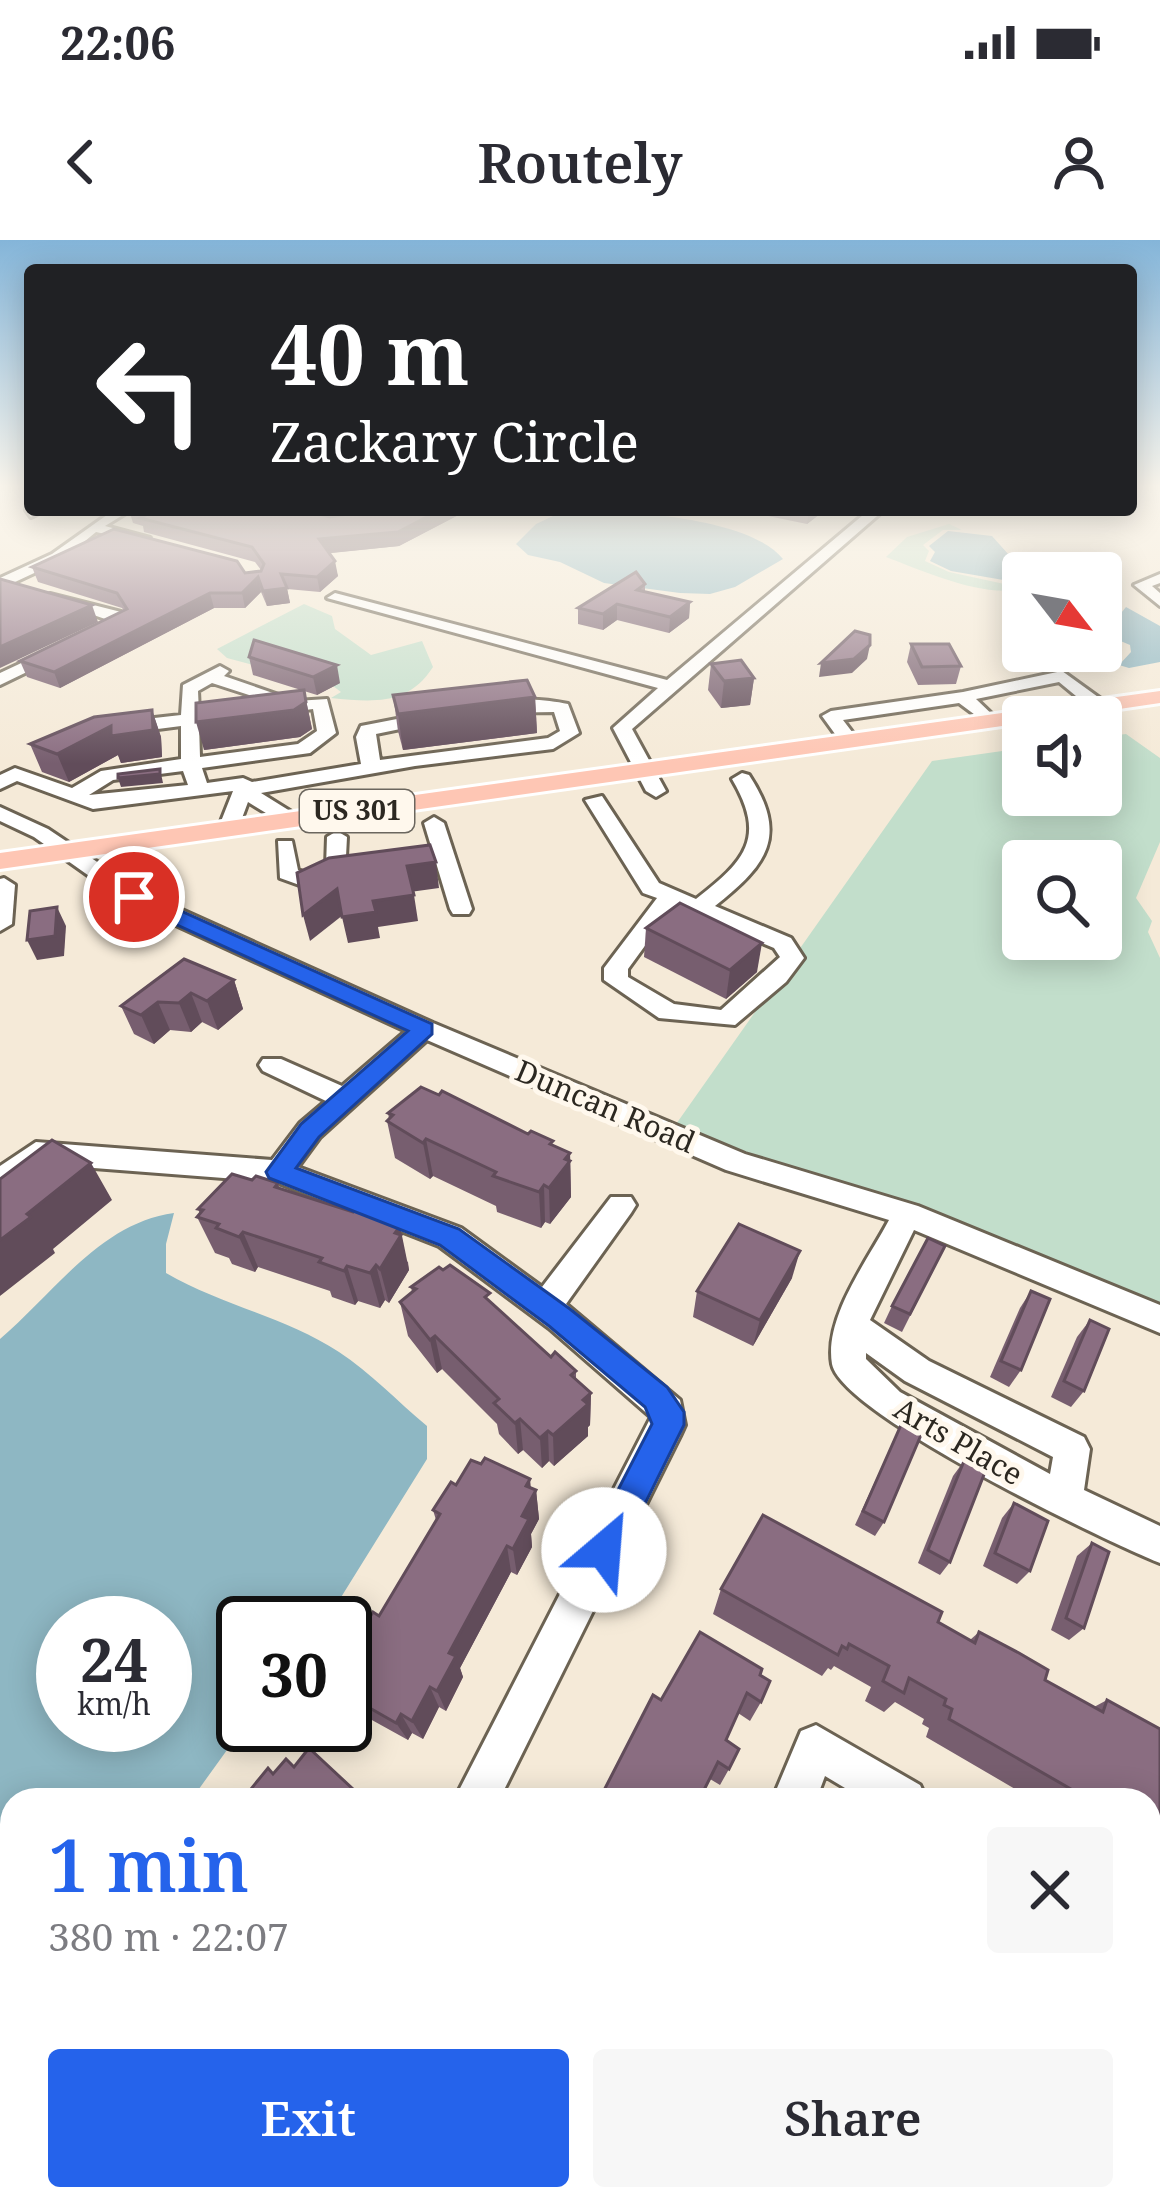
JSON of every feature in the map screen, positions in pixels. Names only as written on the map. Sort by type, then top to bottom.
[{"type":"main road","name":"US 301","points":[[1122,709],[1160,697]]},
{"type":"main road","points":[[1122,713],[1160,707]]},
{"type":"main road","name":"US 301","points":[[1122,717],[1160,718]]},
{"type":"main road","name":"US 301","points":[[1,878],[96,872],[288,832],[650,780],[850,741],[1002,720]]},
{"type":"main road","points":[[964,746],[1002,734]]},
{"type":"main road","name":"US 301","points":[[1,878],[70,851],[228,829],[337,837],[595,800],[650,780],[742,778],[1002,741]]},
{"type":"street","points":[[650,780],[622,728],[792,580]]},
{"type":"street","points":[[1155,580],[1142,585],[1160,601]]},
{"type":"street","points":[[0,680],[120,623],[115,615],[3,583]]},
{"type":"street","points":[[335,598],[668,686]]},
{"type":"street","points":[[200,789],[191,765],[189,688],[216,674],[300,706]]},
{"type":"street","points":[[850,741],[832,716],[963,698],[1062,676],[1080,696]]},
{"type":"street","points":[[963,698],[990,721]]},
{"type":"street","points":[[73,796],[108,775],[303,749],[327,733],[321,703],[128,725],[92,736]]},
{"type":"street","points":[[923,703],[946,728]]},
{"type":"street","points":[[243,790],[553,743],[570,733],[562,708],[553,704],[478,711]]},
{"type":"street","points":[[874,710],[898,734]]},
{"type":"street","points":[[372,768],[364,737],[368,730],[389,722],[456,714]]},
{"type":"street","points":[[17,774],[93,803],[242,784],[228,829]]},
{"type":"street","points":[[700,907],[741,875],[763,836],[761,804],[742,778]]},
{"type":"street","points":[[243,790],[288,832],[288,873],[305,880],[337,871],[337,837]]},
{"type":"street","points":[[595,800],[643,881],[783,943],[792,958],[726,1019],[668,1012],[616,980],[616,968],[670,896]]},
{"type":"street","name":"Duncan Road","points":[[0,813],[70,851],[154,908],[424,1029],[736,1162],[907,1214],[1160,1319]]},
{"type":"street","points":[[434,823],[461,909]]},
{"type":"street","points":[[0,830],[26,825]]},
{"type":"street","points":[[0,924],[1,878]]},
{"type":"street","points":[[279,1172],[310,1130],[424,1029]]},
{"type":"street","points":[[272,1066],[346,1099]]},
{"type":"street","points":[[0,1182],[36,1153],[279,1172],[450,1237],[546,1307],[668,1412],[668,1425],[482,1788]]},
{"type":"street","points":[[546,1307],[621,1205]]},
{"type":"street","points":[[907,1214],[852,1325],[917,1371],[1072,1449],[1064,1500]]},
{"type":"street","name":"Arts Place","points":[[852,1325],[848,1364],[888,1403],[1064,1500],[1160,1545]]},
{"type":"street","points":[[799,1788],[816,1746],[884,1788]]},
{"type":"green space","points":[[949,580],[1002,583],[1002,591]]},
{"type":"green space","points":[[304,604],[332,616],[335,629],[371,655],[422,641],[433,667],[412,689],[388,699],[331,698],[341,692],[333,686],[227,658],[217,649]]},
{"type":"green space","points":[[1122,734],[1160,758],[1160,842],[1136,898],[1152,921],[1148,932],[1160,958],[1160,1308],[911,1206],[761,1161],[674,1127],[932,761],[1002,751],[1002,816],[1122,816]]},
{"type":"water","points":[[598,580],[747,580],[710,594]]},
{"type":"water","points":[[1126,607],[1160,626],[1160,662],[1122,666],[1131,652],[1130,645],[1122,642]]},
{"type":"water","points":[[174,1213],[166,1244],[166,1273],[297,1329],[350,1360],[427,1426],[427,1459],[342,1596],[216,1596],[216,1752],[226,1752],[200,1788],[0,1788],[0,1339],[101,1245],[147,1219]]},
{"type":"building","points":[[0,580],[92,605],[0,647]]},
{"type":"building","points":[[74,580],[255,580],[242,593],[210,593],[54,672],[20,661],[127,609],[117,593]]},
{"type":"building","points":[[259,580],[284,580],[287,588],[263,591]]},
{"type":"building","points":[[623,580],[642,580],[645,584],[637,590],[690,602],[670,617],[617,604],[603,614],[578,608]]},
{"type":"building","points":[[855,631],[870,635],[870,645],[854,659],[821,663]]},
{"type":"building","points":[[254,640],[337,665],[313,677],[249,657]]},
{"type":"building","points":[[911,644],[949,644],[961,666],[922,667]]},
{"type":"building","points":[[741,660],[754,678],[724,681],[711,664]]},
{"type":"building","points":[[527,680],[535,697],[398,714],[393,695]]},
{"type":"building","points":[[304,690],[306,702],[294,710],[196,722],[196,703]]},
{"type":"building","points":[[152,710],[153,730],[111,736],[111,726],[57,754],[30,744],[94,717]]},
{"type":"building","points":[[160,769],[160,774],[118,778],[118,774]]},
{"type":"building","points":[[430,845],[436,862],[407,866],[414,895],[373,901],[376,912],[342,917],[337,889],[303,915],[297,873],[329,858]]},
{"type":"building","points":[[680,903],[762,943],[730,970],[646,928]]},
{"type":"building","points":[[57,907],[55,936],[27,940],[30,911]]},
{"type":"building","points":[[184,959],[234,980],[207,1001],[191,993],[179,1003],[158,1002],[141,1015],[121,1006]]},
{"type":"building","points":[[421,1087],[439,1095],[442,1091],[528,1134],[531,1131],[553,1141],[550,1144],[570,1153],[565,1159],[570,1161],[549,1188],[544,1185],[539,1192],[493,1176],[496,1172],[426,1139],[423,1143],[387,1121],[393,1115],[388,1113]]},
{"type":"building","points":[[52,1140],[91,1163],[0,1240],[0,1179]]},
{"type":"building","points":[[232,1174],[252,1180],[256,1176],[278,1183],[275,1187],[353,1212],[356,1207],[400,1226],[395,1233],[401,1235],[380,1269],[376,1265],[370,1273],[347,1266],[344,1271],[319,1262],[322,1258],[243,1232],[239,1237],[197,1217],[203,1210],[198,1209]]},
{"type":"building","points":[[739,1224],[800,1251],[760,1320],[697,1291]]},
{"type":"building","points":[[928,1238],[945,1246],[910,1314],[892,1306]]},
{"type":"building","points":[[450,1265],[490,1293],[485,1297],[551,1357],[555,1352],[576,1371],[571,1375],[591,1393],[583,1400],[588,1404],[553,1435],[548,1431],[540,1438],[520,1419],[515,1423],[494,1403],[499,1399],[435,1336],[430,1340],[400,1302],[416,1289],[411,1287],[439,1267],[443,1270]]},
{"type":"building","points":[[1031,1291],[1050,1299],[1021,1370],[1001,1361]]},
{"type":"building","points":[[1090,1320],[1109,1329],[1084,1391],[1064,1381]]},
{"type":"building","points":[[901,1425],[921,1435],[884,1522],[863,1511]]},
{"type":"building","points":[[485,1458],[530,1479],[526,1486],[536,1490],[522,1516],[529,1519],[513,1549],[507,1546],[449,1653],[456,1656],[437,1691],[430,1687],[412,1721],[401,1714],[396,1723],[372,1709],[372,1614],[379,1616],[440,1514],[433,1510],[451,1482],[456,1485],[471,1460],[481,1464]]},
{"type":"building","points":[[964,1461],[985,1472],[950,1562],[928,1550]]},
{"type":"building","points":[[1014,1503],[1048,1521],[1030,1571],[995,1553]]},
{"type":"building","points":[[763,1515],[942,1612],[938,1622],[975,1643],[979,1632],[1019,1653],[1048,1670],[1045,1680],[1103,1712],[1107,1700],[1160,1729],[1160,1788],[1069,1788],[949,1719],[952,1709],[944,1705],[946,1699],[909,1678],[904,1693],[883,1681],[889,1666],[849,1644],[838,1655],[721,1589]]},
{"type":"building","points":[[1092,1543],[1109,1552],[1084,1628],[1066,1618]]},
{"type":"building","points":[[700,1632],[762,1669],[760,1675],[770,1681],[761,1702],[747,1693],[726,1740],[739,1749],[729,1769],[718,1762],[705,1788],[605,1788],[653,1695],[661,1700]]},
{"type":"building","points":[[306,1752],[313,1752],[352,1788],[252,1788],[268,1768],[273,1774],[286,1759],[294,1767]]},
{"type":"route","points":[[134,897],[424,1029],[310,1130],[279,1172],[450,1237],[656,1397],[668,1412],[668,1425],[604,1550]]}]
